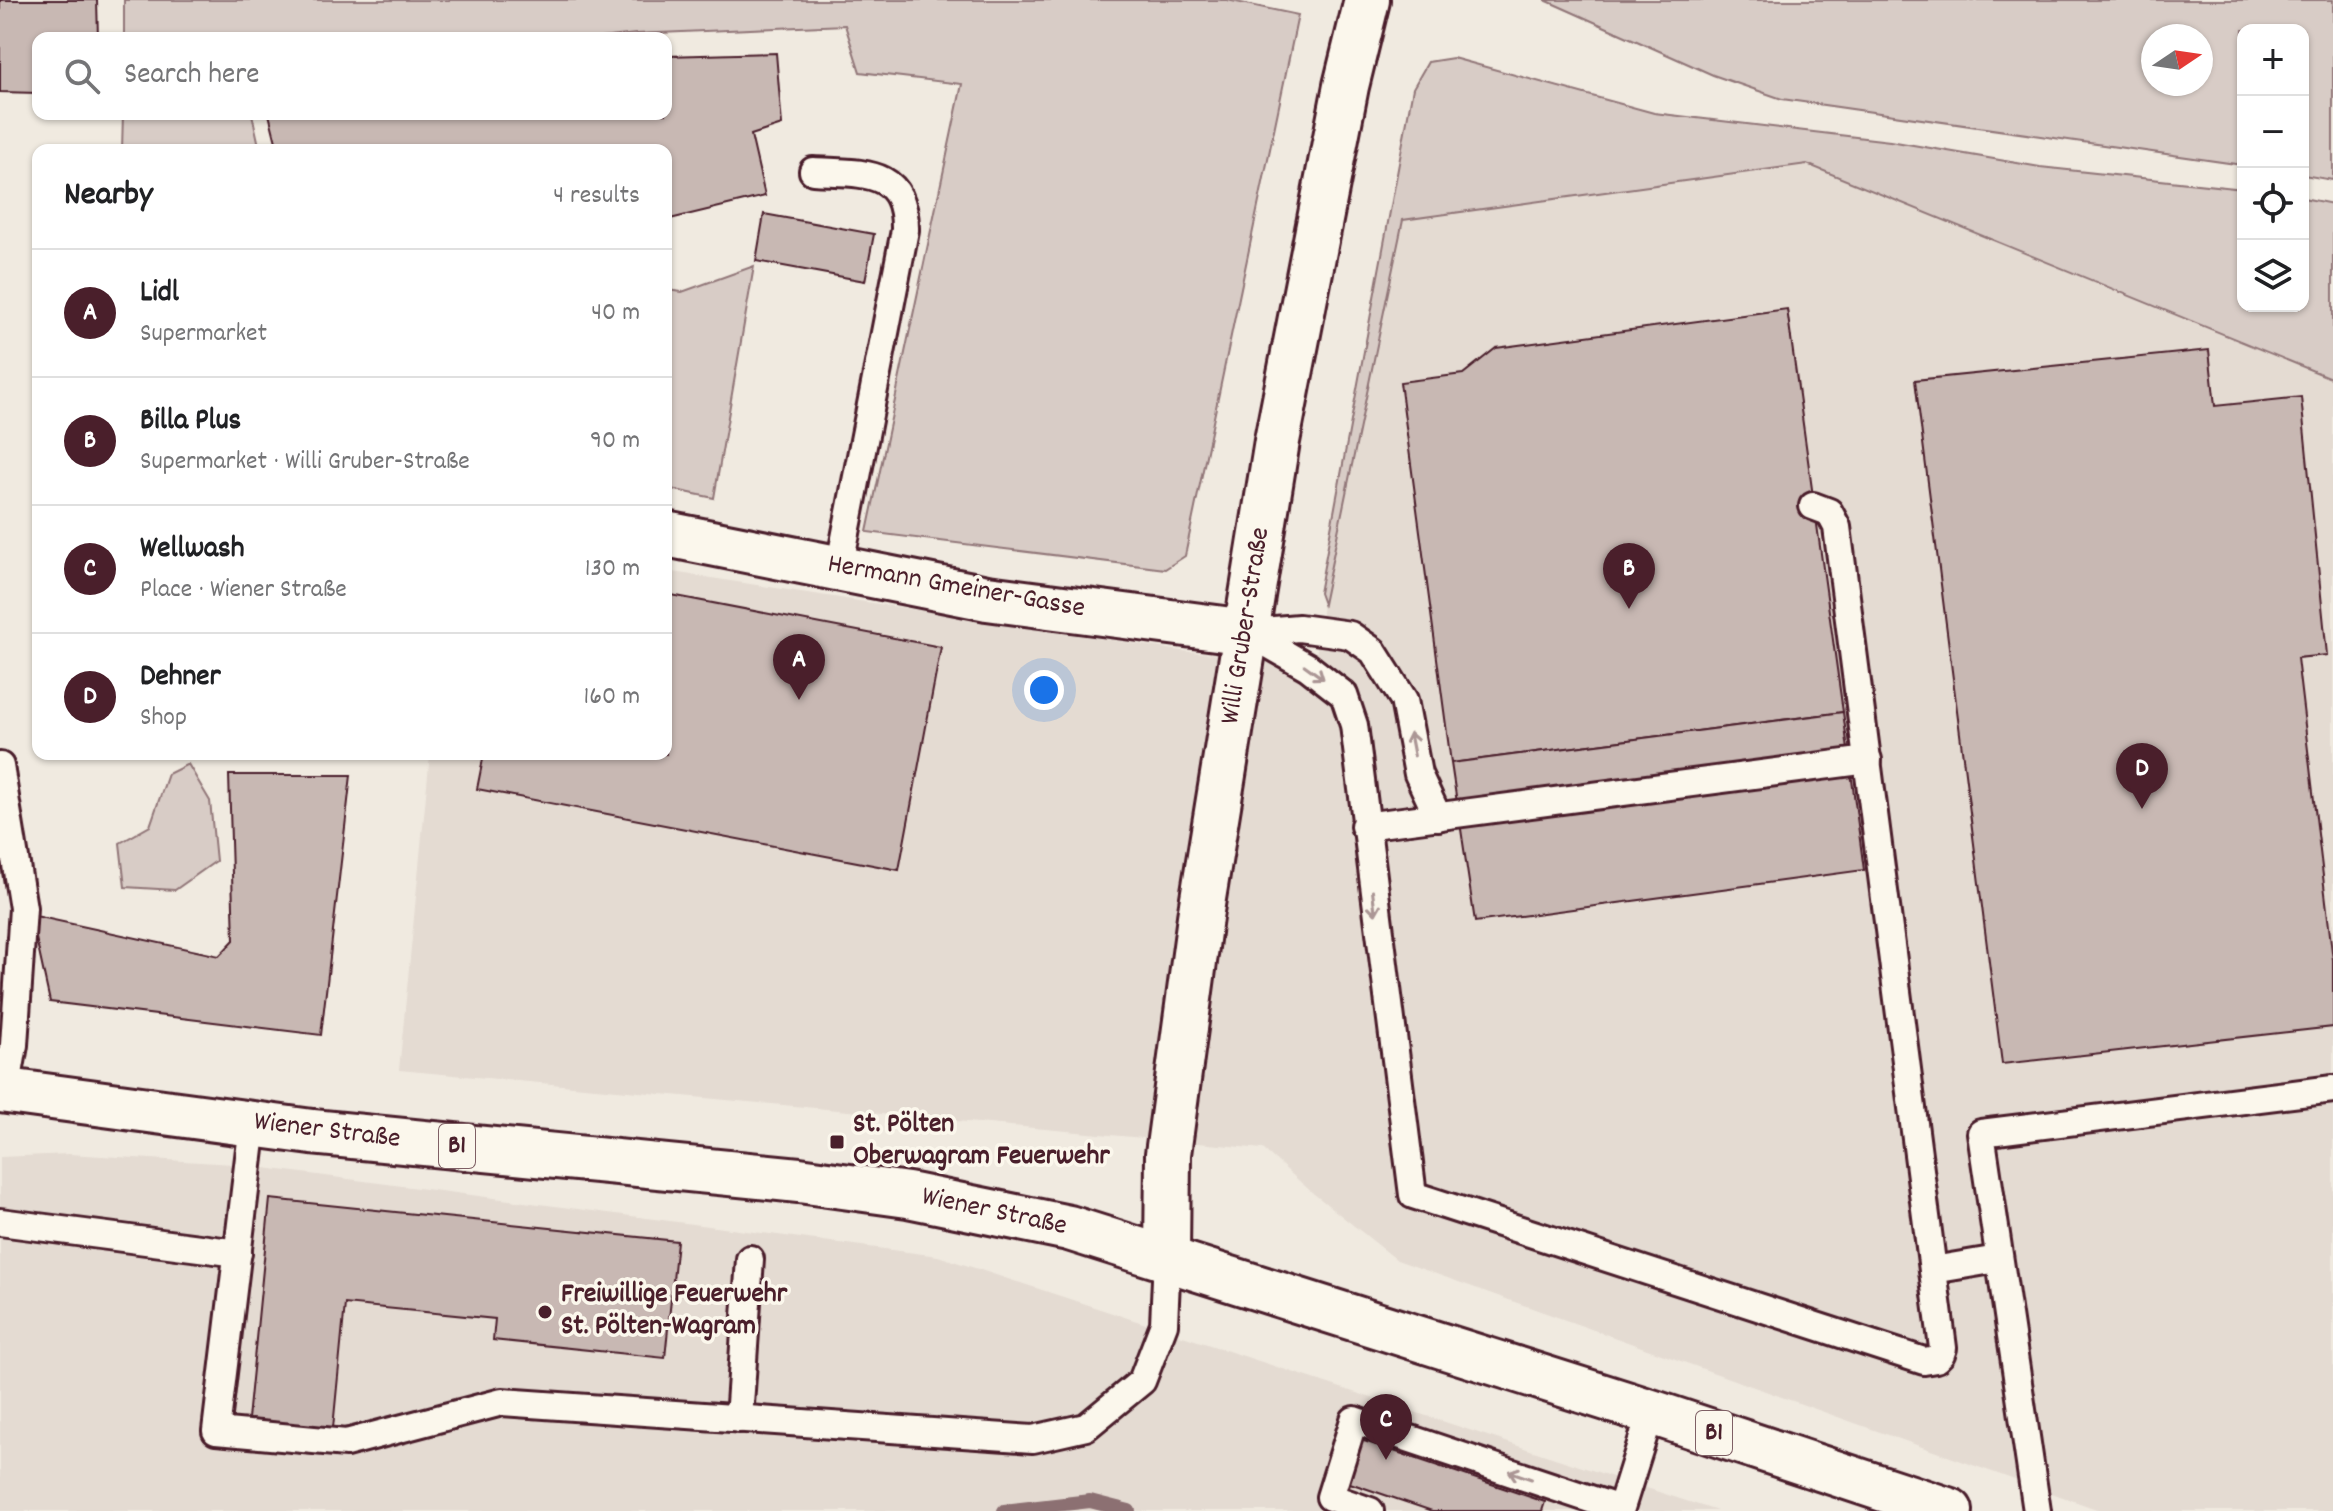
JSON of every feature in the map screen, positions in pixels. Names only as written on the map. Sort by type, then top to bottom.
[{"type":"main road","name":"Willi Gruber-Straße","points":[[1167,1257],[1168,1154],[1193,961],[1291,368],[1346,86],[1367,0]]},
{"type":"main road","name":"Hermann Gmeiner-Gasse","points":[[672,535],[987,598],[1247,632]]},
{"type":"main road","name":"Wiener Straße","points":[[3,1090],[253,1124],[799,1180],[908,1195],[1069,1228],[1651,1412],[1950,1511]]},
{"type":"lane","points":[[813,171],[865,175],[886,182],[898,192],[905,208],[905,230],[839,569]]},
{"type":"lane","points":[[1247,632],[1308,667],[1344,695],[1354,725],[1364,826],[1413,1195],[1924,1361],[1936,1359],[1943,1348],[1837,527],[1829,512],[1813,506]]},
{"type":"lane","points":[[1247,632],[1299,628],[1350,635],[1373,651],[1404,700],[1418,774],[1438,817]]},
{"type":"lane","points":[[1364,826],[1868,760]]},
{"type":"lane","points":[[0,766],[23,908],[14,1045],[3,1090]]},
{"type":"lane","points":[[2037,1511],[1981,1133],[2333,1089]]},
{"type":"lane","points":[[253,1124],[216,1431],[346,1443],[502,1402],[1033,1439],[1086,1427],[1142,1381],[1164,1324],[1167,1257]]},
{"type":"lane","points":[[0,1222],[238,1253]]},
{"type":"lane","points":[[739,1419],[750,1259]]},
{"type":"lane","points":[[1933,1270],[1998,1259]]},
{"type":"lane","points":[[1370,1511],[1330,1497],[1354,1420],[1620,1510],[1651,1412]]},
{"type":"shaded area","points":[[124,0],[1227,0],[1298,15],[1185,556],[1165,569],[867,532],[962,84],[860,72],[845,25],[672,32],[124,32]]},
{"type":"shaded area","points":[[1545,0],[2333,0],[2333,180],[2309,176],[2309,24],[2237,24],[2237,164],[1782,99],[1713,75]]},
{"type":"shaded area","points":[[1453,58],[1654,113],[1890,141],[2040,167],[2237,188],[2237,312],[2309,312],[2309,199],[2333,204],[2333,379],[1807,164],[1403,220],[1323,604],[1319,593],[1413,88],[1428,62]]},
{"type":"shaded area","points":[[123,120],[253,120],[259,144],[122,144]]},
{"type":"shaded area","points":[[1807,164],[2333,379],[2333,1511],[2102,1511],[1397,1260],[1263,1149],[399,1070],[429,760],[672,760],[672,572],[1182,651],[1315,663],[1323,604],[1402,220]]},
{"type":"shaded area","points":[[754,266],[714,498],[672,489],[672,291],[682,292]]},
{"type":"shaded area","points":[[188,764],[210,801],[216,861],[175,890],[125,887],[120,843],[150,826],[168,774]]},
{"type":"shaded area","points":[[69,1154],[233,1164],[938,1256],[1717,1511],[0,1511],[0,1157]]},
{"type":"building","points":[[0,0],[97,0],[98,32],[32,32],[32,93],[0,92]]},
{"type":"building","points":[[776,53],[782,125],[751,135],[765,196],[672,219],[672,144],[276,144],[270,120],[672,120],[672,56]]},
{"type":"building","points":[[764,214],[874,234],[865,281],[756,261]]},
{"type":"building","points":[[1787,309],[1843,712],[1451,763],[1400,382],[1463,374],[1496,348]]},
{"type":"building","points":[[2209,350],[2215,406],[2301,397],[2327,655],[2297,658],[2333,960],[2333,1027],[2002,1064],[1915,380]]},
{"type":"building","points":[[672,595],[941,647],[899,870],[477,789],[483,760],[672,760]]},
{"type":"building","points":[[1843,712],[1864,870],[1475,922],[1451,763]]},
{"type":"building","points":[[229,775],[351,775],[321,1035],[50,1002],[31,915],[219,956],[234,940]]},
{"type":"building","name":"Freiwillige Feuerwehr St. Pölten-Wagram","points":[[270,1199],[677,1241],[665,1358],[493,1340],[495,1319],[345,1304],[333,1428],[248,1419]]},
{"type":"building","points":[[1358,1439],[1545,1502],[1542,1511],[1432,1511],[1344,1481]]},
{"type":"waterway","points":[[1004,1511],[1090,1501],[1129,1511]]},
{"type":"place","name":"Billa Plus","points":[[1629,609]]},
{"type":"place","name":"Lidl","points":[[799,700]]},
{"type":"place","name":"Dehner","points":[[2142,809]]},
{"type":"place","name":"St. Pölten Oberwagram Feuerwehr","points":[[837,1142]]},
{"type":"place","name":"Freiwillige Feuerwehr St. Pölten-Wagram","points":[[545,1312]]},
{"type":"place","name":"Wellwash","points":[[1386,1460]]}]
